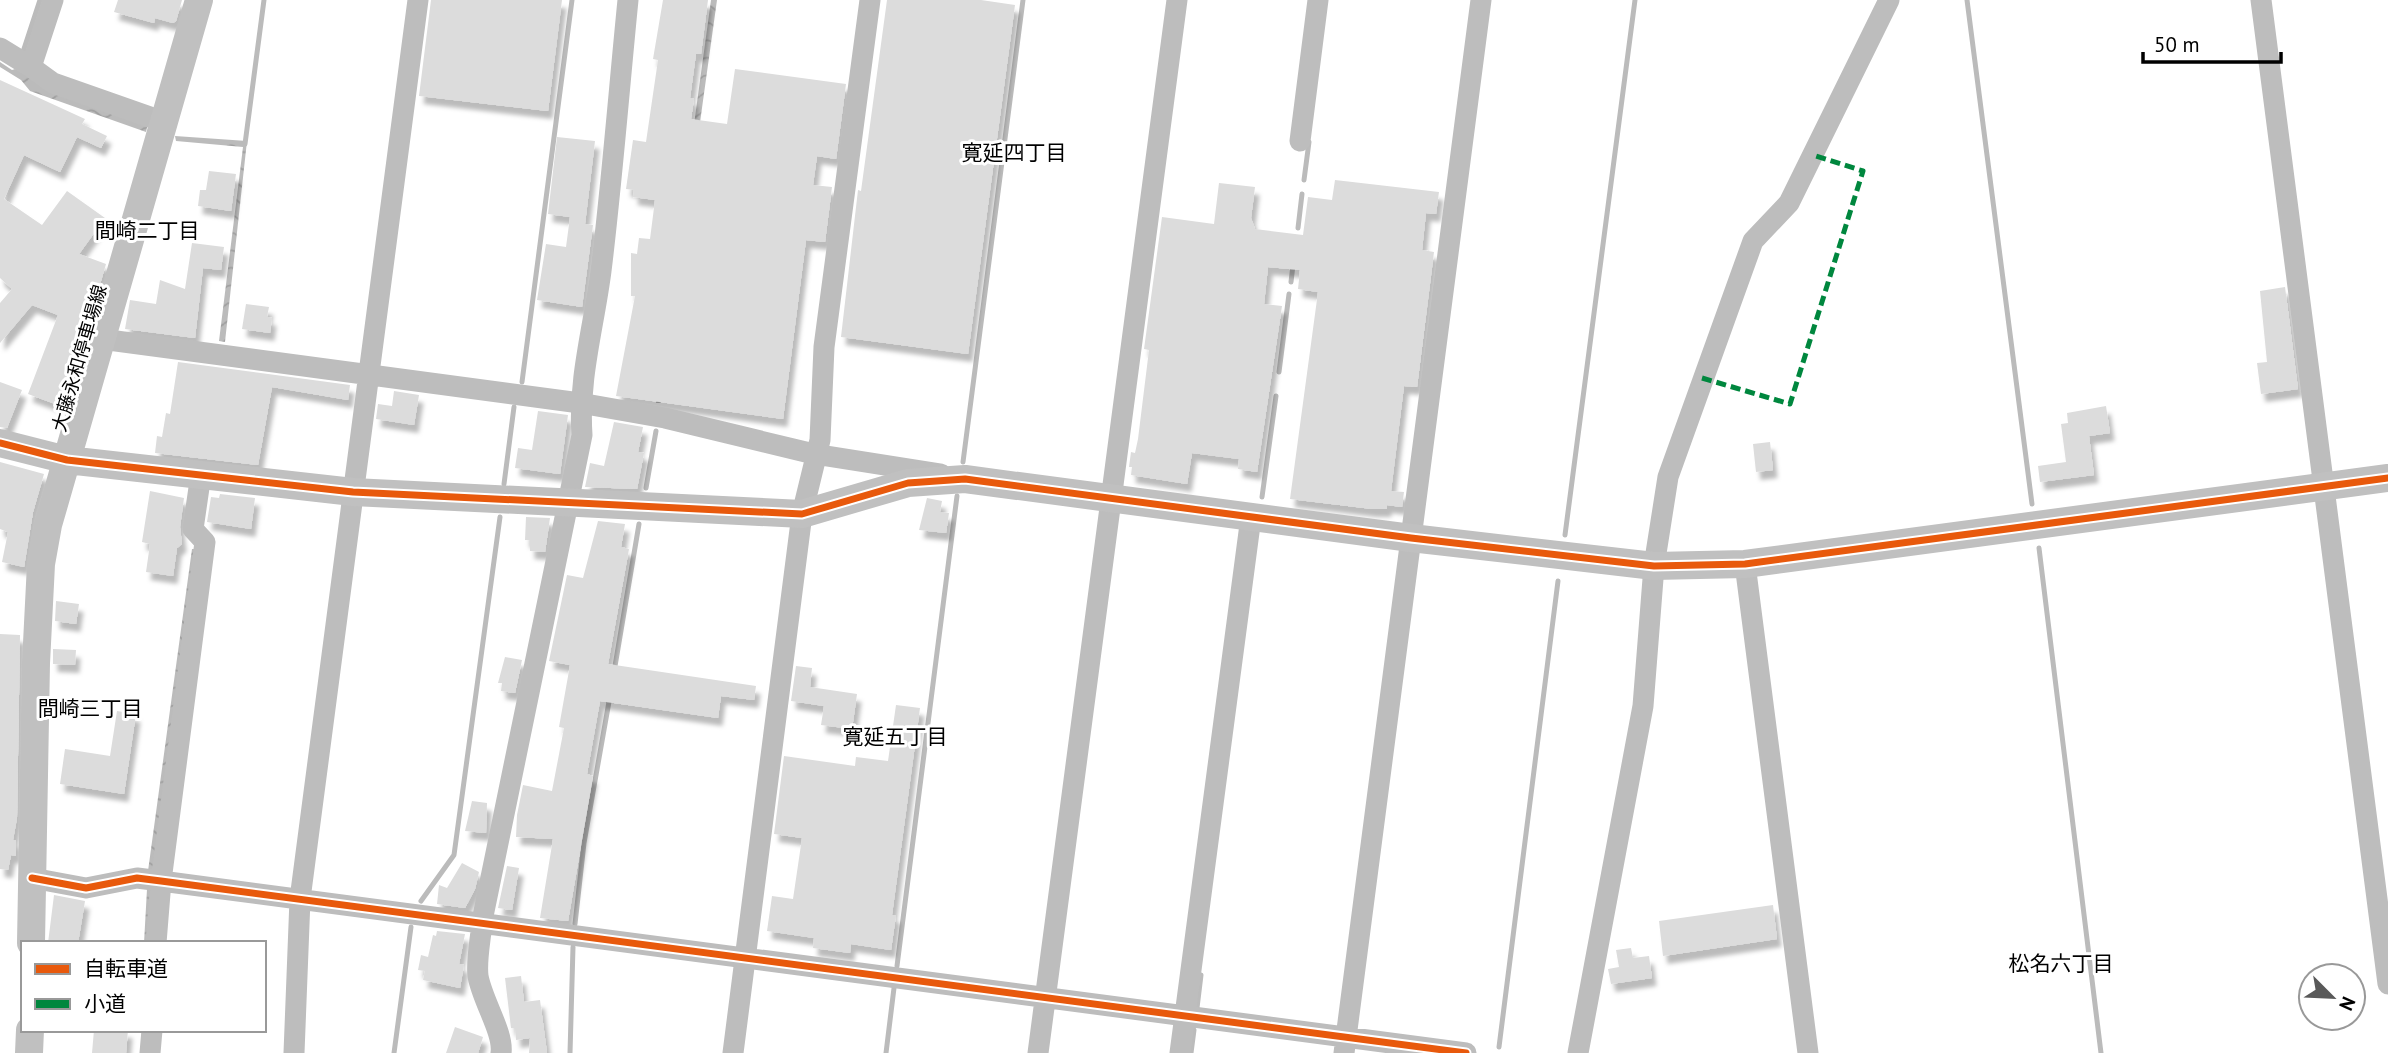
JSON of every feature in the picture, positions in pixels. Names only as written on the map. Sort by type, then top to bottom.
[{"type":"street","points":[[53,0],[18,59],[53,83],[164,122]]},
{"type":"street","name":"大藤永和停車場線","points":[[31,941],[36,663],[41,564],[48,524],[199,0]]},
{"type":"street","points":[[294,1053],[300,899],[368,377],[372,367],[418,0]]},
{"type":"street","points":[[501,1053],[503,1042],[487,1012],[478,974],[482,921],[582,435],[580,403],[607,219],[628,0]]},
{"type":"street","points":[[733,1053],[802,513],[814,454],[820,440],[824,347],[870,0]]},
{"type":"street","points":[[1038,1053],[1177,0]]},
{"type":"street","points":[[1300,141],[1318,0]]},
{"type":"street","points":[[1345,1045],[1481,0]]},
{"type":"street","points":[[1577,1053],[1643,706],[1654,566],[1668,477],[1754,241],[1789,203],[1889,0]]},
{"type":"street","points":[[2261,0],[2388,984]]},
{"type":"street","points":[[101,339],[368,377],[580,403],[665,418],[814,454],[965,479],[1411,538],[1654,566],[1745,564],[2388,478]]},
{"type":"street","points":[[0,443],[67,460],[353,492],[802,513],[908,483],[965,479]]},
{"type":"street","points":[[156,941],[154,880],[205,541],[193,529],[201,474]]},
{"type":"street","points":[[1180,1053],[1251,517]]},
{"type":"street","points":[[1745,564],[1808,1053]]},
{"type":"street","points":[[32,878],[86,887],[154,880],[482,921],[1185,1016],[1345,1045],[1466,1053]]},
{"type":"street","points":[[29,1053],[30,1032]]},
{"type":"street","points":[[150,1053],[152,1032]]},
{"type":"water","points":[[711,0],[717,0],[661,403],[656,403]]},
{"type":"water","points":[[0,62],[12,70],[148,123],[146,132],[30,91],[21,80],[0,67]]},
{"type":"water","points":[[175,136],[247,141],[225,342],[219,341],[243,147],[176,141]]},
{"type":"water","points":[[192,549],[200,549],[152,941],[144,941],[148,871]]},
{"type":"building","points":[[118,0],[182,0],[176,21],[173,23],[155,18],[154,23],[114,12]]},
{"type":"building","points":[[431,0],[562,0],[548,111],[419,96]]},
{"type":"building","points":[[663,0],[708,0],[701,54],[696,54],[690,98],[694,99],[691,119],[727,124],[735,69],[846,84],[836,159],[817,156],[813,185],[832,187],[825,242],[806,240],[783,419],[616,396],[635,296],[631,296],[631,253],[637,254],[639,238],[650,239],[655,200],[633,197],[634,190],[626,189],[633,140],[646,142],[658,60],[653,59]]},
{"type":"building","points":[[887,0],[981,0],[1015,5],[968,354],[841,337],[858,190],[861,191]]},
{"type":"building","points":[[0,80],[85,119],[82,124],[107,136],[101,148],[77,137],[60,172],[24,155],[4,199],[42,225],[67,191],[105,218],[79,254],[106,264],[86,332],[58,405],[28,394],[58,315],[32,305],[0,343],[0,303],[12,289],[0,278]]},
{"type":"building","points":[[557,137],[595,141],[585,224],[593,225],[582,307],[537,300],[546,244],[566,247],[570,217],[548,214]]},
{"type":"building","points":[[209,171],[236,174],[231,211],[198,206],[200,190],[206,190]]},
{"type":"building","points":[[1335,180],[1439,192],[1436,214],[1426,213],[1422,250],[1434,252],[1417,387],[1404,386],[1391,491],[1404,492],[1402,507],[1387,505],[1387,509],[1372,509],[1290,499],[1318,292],[1298,289],[1300,270],[1268,267],[1264,304],[1282,306],[1257,472],[1238,469],[1239,459],[1192,453],[1187,484],[1131,475],[1131,452],[1135,453],[1138,439],[1149,350],[1144,349],[1162,217],[1214,224],[1219,183],[1255,187],[1251,218],[1255,229],[1303,235],[1308,197],[1332,200]]},
{"type":"building","points":[[192,243],[224,247],[221,270],[203,268],[195,338],[125,329],[130,300],[156,304],[160,280],[185,289]]},
{"type":"building","points":[[2285,287],[2298,389],[2261,394],[2257,363],[2267,362],[2260,291]]},
{"type":"building","points":[[246,304],[269,307],[267,317],[272,318],[270,333],[242,329]]},
{"type":"building","points":[[178,362],[350,385],[348,400],[272,387],[258,465],[155,453],[157,436],[162,437],[166,413],[170,414]]},
{"type":"building","points":[[0,382],[22,390],[7,428],[0,427]]},
{"type":"building","points":[[394,391],[419,395],[414,425],[376,419],[378,404],[392,406]]},
{"type":"building","points":[[2106,406],[2110,433],[2089,436],[2094,475],[2040,482],[2038,466],[2066,462],[2061,424],[2068,423],[2067,413]]},
{"type":"building","points":[[538,411],[568,415],[560,474],[515,468],[518,448],[532,450]]},
{"type":"building","points":[[614,422],[643,427],[638,452],[644,453],[637,489],[585,487],[590,463],[604,466]]},
{"type":"building","points":[[1770,442],[1773,470],[1756,472],[1753,444]]},
{"type":"building","points":[[0,462],[44,474],[33,512],[24,567],[2,562],[8,532],[0,529]]},
{"type":"building","points":[[150,491],[184,498],[180,527],[182,544],[177,548],[173,576],[146,572],[150,544],[142,542]]},
{"type":"building","points":[[220,494],[255,498],[251,529],[207,522],[211,497],[219,498]]},
{"type":"building","points":[[927,498],[942,501],[940,512],[949,513],[946,533],[919,530]]},
{"type":"building","points":[[526,517],[550,518],[545,552],[530,551],[530,540],[525,540]]},
{"type":"building","points":[[598,521],[625,524],[621,547],[629,549],[608,664],[756,686],[754,700],[721,696],[718,718],[600,701],[587,774],[593,776],[568,921],[540,918],[553,839],[516,837],[517,815],[523,785],[552,791],[564,728],[559,727],[570,665],[549,661],[567,575],[583,578]]},
{"type":"building","points":[[56,601],[79,604],[76,624],[55,621]]},
{"type":"building","points":[[0,634],[20,635],[17,818],[13,840],[16,840],[16,856],[11,855],[8,870],[0,869]]},
{"type":"building","points":[[53,649],[76,650],[75,665],[53,664]]},
{"type":"building","points":[[505,657],[522,660],[515,693],[501,691],[502,683],[498,683]]},
{"type":"building","points":[[796,666],[812,668],[810,687],[857,694],[852,729],[821,725],[824,706],[791,701]]},
{"type":"building","points":[[896,705],[920,708],[892,915],[896,915],[891,950],[851,944],[850,953],[813,948],[814,938],[767,931],[772,896],[793,899],[802,838],[774,834],[784,756],[855,766],[856,757],[888,761]]},
{"type":"building","points":[[117,711],[136,714],[124,794],[60,784],[65,749],[110,756]]},
{"type":"building","points":[[472,801],[487,803],[486,833],[465,831]]},
{"type":"building","points":[[462,863],[479,872],[475,889],[465,908],[437,904],[439,885],[447,888]]},
{"type":"building","points":[[507,866],[519,868],[512,910],[498,908]]},
{"type":"building","points":[[54,895],[85,901],[78,941],[48,941]]},
{"type":"building","points":[[1773,905],[1777,939],[1663,956],[1659,921]]},
{"type":"building","points":[[437,931],[465,934],[459,964],[464,965],[460,988],[423,980],[425,971],[418,970],[421,955],[428,957],[433,935],[436,936]]},
{"type":"building","points":[[1631,948],[1633,958],[1649,956],[1652,978],[1611,984],[1608,969],[1619,967],[1616,950]]},
{"type":"building","points":[[521,976],[524,1002],[540,1000],[547,1053],[529,1053],[530,1038],[516,1040],[515,1028],[511,1028],[505,978]]},
{"type":"building","points":[[455,1027],[483,1037],[478,1053],[446,1053]]},
{"type":"building","points":[[94,1032],[128,1032],[126,1053],[92,1053]]},
{"type":"waterway","points":[[22,55],[40,0]]},
{"type":"waterway","points":[[245,144],[264,0]]},
{"type":"waterway","points":[[522,382],[572,0]]},
{"type":"waterway","points":[[963,462],[1023,0]]},
{"type":"waterway","points":[[1565,535],[1635,0]]},
{"type":"waterway","points":[[1967,0],[2032,504]]},
{"type":"waterway","points":[[1304,180],[1309,142]]},
{"type":"waterway","points":[[1298,228],[1302,194]]},
{"type":"waterway","points":[[1291,282],[1293,265]]},
{"type":"waterway","points":[[1279,372],[1289,294]]},
{"type":"waterway","points":[[1262,497],[1276,396]]},
{"type":"waterway","points":[[504,484],[514,407]]},
{"type":"waterway","points":[[646,488],[656,431]]},
{"type":"waterway","points":[[897,966],[957,496]]},
{"type":"waterway","points":[[421,901],[454,855],[500,517]]},
{"type":"waterway","points":[[614,672],[639,524]]},
{"type":"waterway","points":[[2039,548],[2101,1053]]},
{"type":"waterway","points":[[1499,1047],[1558,581]]},
{"type":"waterway","points":[[575,924],[584,843],[610,696]]},
{"type":"waterway","points":[[394,1053],[411,927]]},
{"type":"waterway","points":[[570,1053],[573,947]]},
{"type":"waterway","points":[[1197,1008],[1201,975]]},
{"type":"waterway","points":[[886,1053],[894,988]]},
{"type":"waterway","points":[[1191,1053],[1194,1030]]},
{"type":"marked path","points":[[1702,378],[1790,404],[1863,171],[1813,155]]},
{"type":"cycle path","points":[[0,443],[67,460],[353,492],[802,514],[908,483],[965,479],[1411,538],[1654,566],[1745,564],[2388,478]]},
{"type":"cycle path","points":[[32,878],[86,888],[137,878],[1466,1053]]},
{"type":"district","name":"寛延四丁目","points":[[1014,152]]},
{"type":"district","name":"間崎二丁目","points":[[147,230]]},
{"type":"district","name":"間崎三丁目","points":[[90,708]]},
{"type":"district","name":"寛延五丁目","points":[[895,736]]},
{"type":"district","name":"松名六丁目","points":[[2061,963]]}]
